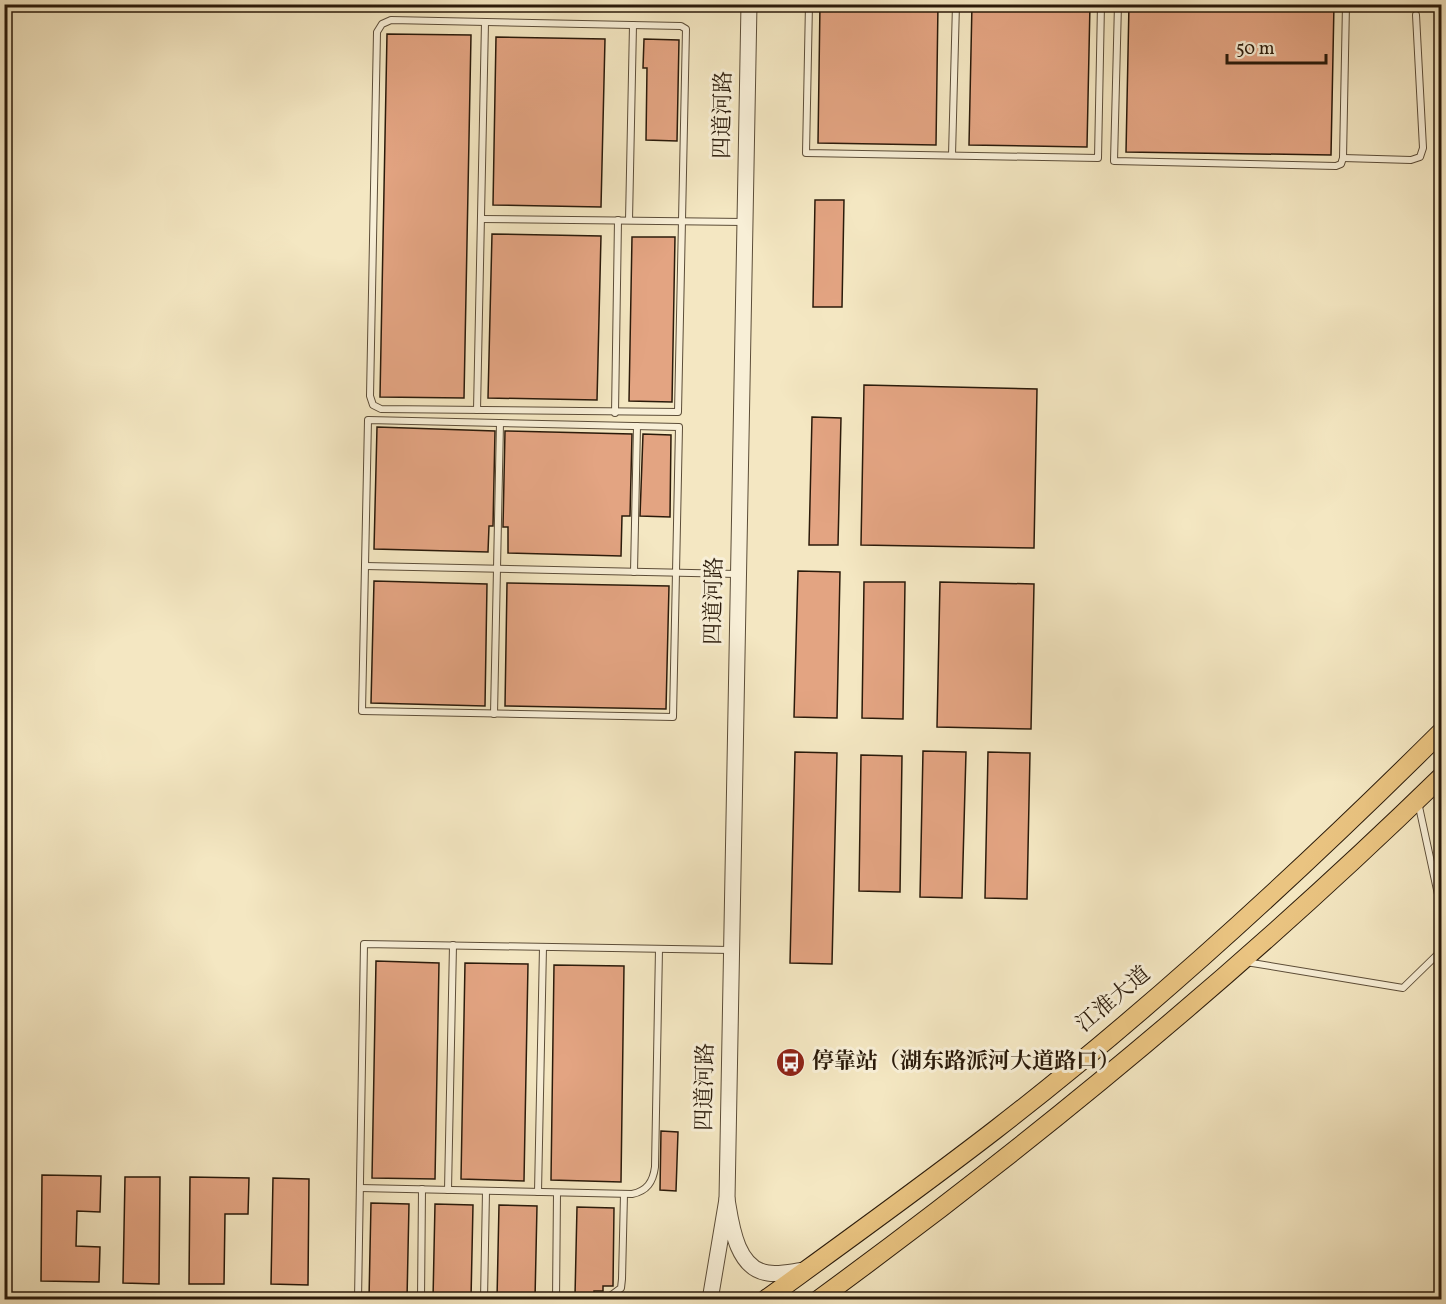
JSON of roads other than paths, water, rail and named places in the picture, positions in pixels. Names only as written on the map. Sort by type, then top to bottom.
[{"type":"main road","name":"江淮大道","points":[[765,1299],[996,1129],[1076,1064],[1232,930],[1442,731]]},
{"type":"main road","points":[[818,1299],[1024,1145],[1114,1072],[1242,962],[1442,776]]},
{"type":"street","name":"四道河路","points":[[727,1198],[749,4]]},
{"type":"street","points":[[727,1198],[734,1235],[741,1252],[753,1266],[765,1273],[806,1270]]},
{"type":"street","points":[[710,1299],[727,1198]]},
{"type":"lane","points":[[809,4],[806,153],[1098,158],[1101,4]]},
{"type":"lane","points":[[952,156],[956,4]]},
{"type":"lane","points":[[1118,4],[1114,160],[1336,166],[1341,164],[1343,158],[1346,4]]},
{"type":"lane","points":[[1343,158],[1412,160],[1420,157],[1423,148],[1416,15]]},
{"type":"lane","points":[[391,20],[485,22],[681,27],[686,29],[688,34],[678,412],[381,409],[373,405],[370,396],[377,32],[382,24],[391,20]]},
{"type":"lane","points":[[477,410],[485,22]]},
{"type":"lane","points":[[629,220],[633,26]]},
{"type":"lane","points":[[481,219],[745,222]]},
{"type":"lane","points":[[615,413],[618,220]]},
{"type":"lane","points":[[368,420],[500,423],[679,427],[673,717],[362,711],[368,420]]},
{"type":"lane","points":[[494,714],[500,423]]},
{"type":"lane","points":[[633,572],[637,426]]},
{"type":"lane","points":[[365,566],[738,574]]},
{"type":"lane","points":[[1418,799],[1442,913]]},
{"type":"lane","points":[[358,1299],[364,944],[731,950]]},
{"type":"lane","points":[[448,1190],[453,945]]},
{"type":"lane","points":[[538,1192],[543,947]]},
{"type":"lane","points":[[360,1188],[624,1194],[640,1192],[647,1187],[653,1178],[655,1167],[659,949]]},
{"type":"lane","points":[[1242,962],[1403,988],[1442,950]]},
{"type":"lane","points":[[420,1299],[422,1189]]},
{"type":"lane","points":[[484,1299],[486,1191]]},
{"type":"lane","points":[[556,1299],[557,1193]]},
{"type":"lane","points":[[605,1299],[621,1288],[624,1194]]},
{"type":"place","name":"停靠站（湖东路派河大道路口）","points":[[791,1062]]}]
